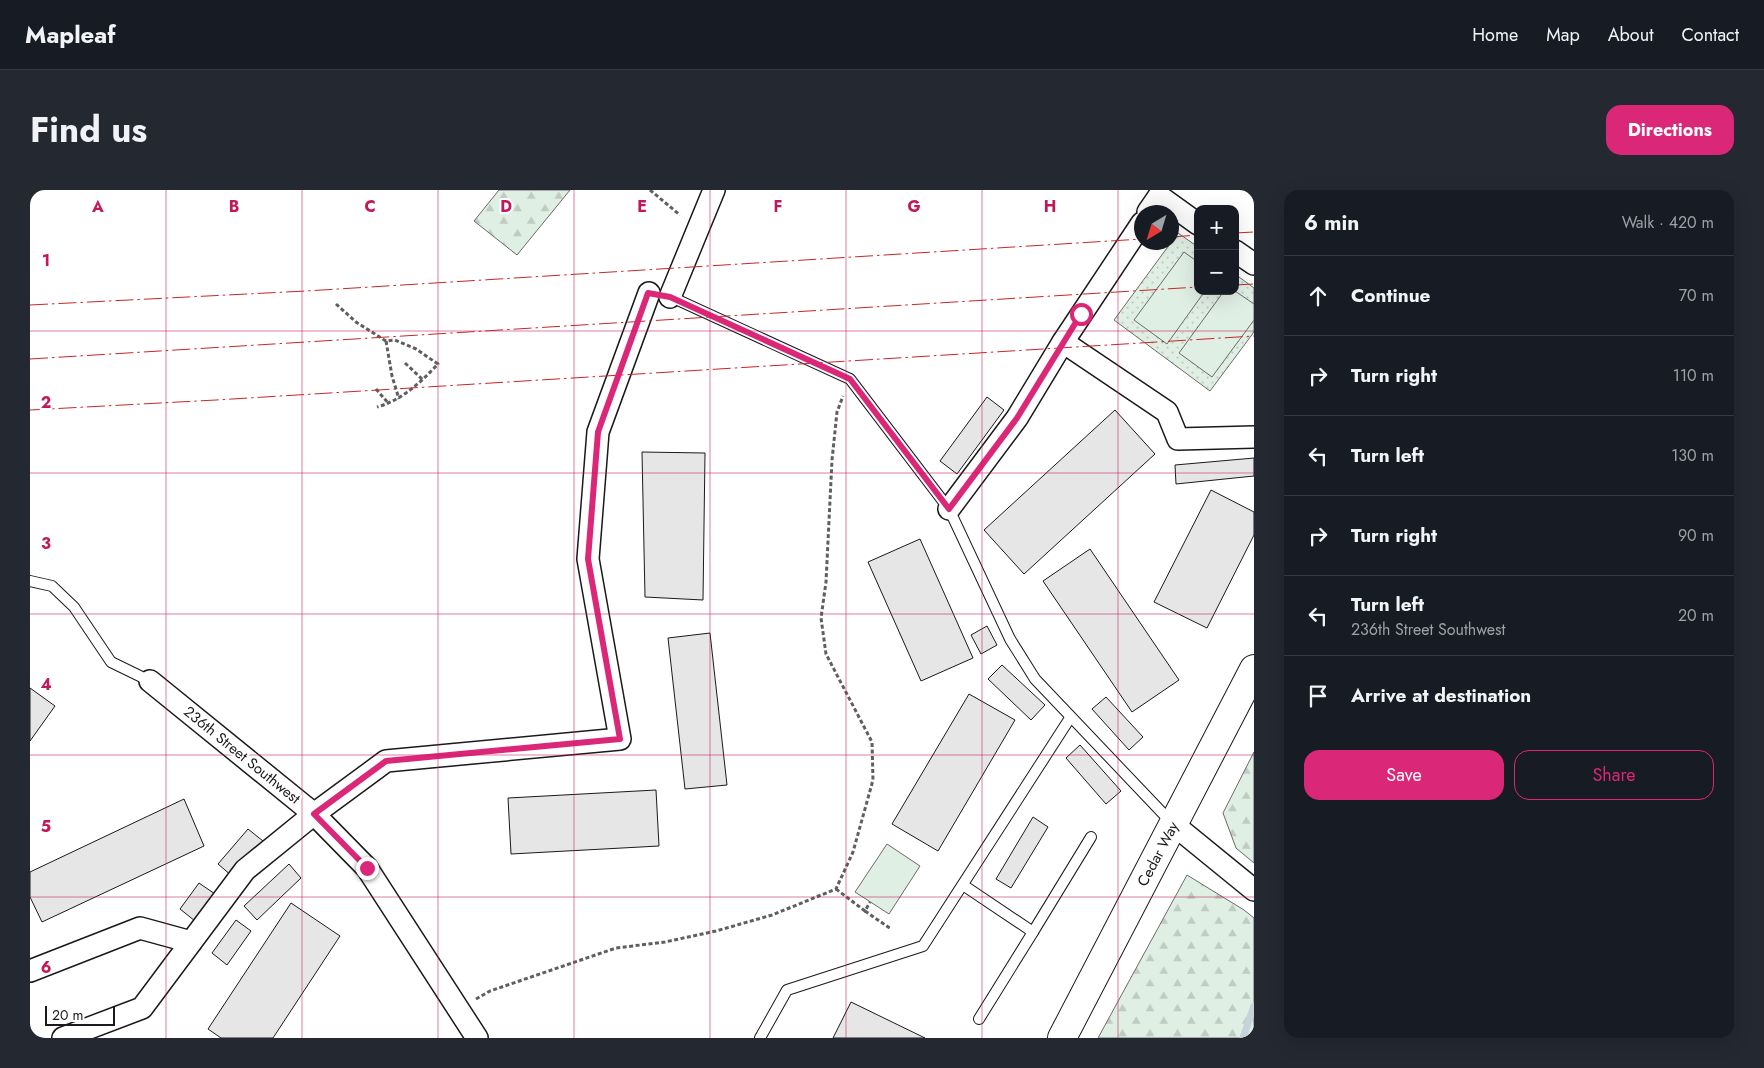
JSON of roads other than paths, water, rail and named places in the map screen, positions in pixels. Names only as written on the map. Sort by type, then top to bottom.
[{"type":"main road","name":"Cedar Way","points":[[1062,1038],[1254,669]]},
{"type":"street","points":[[670,297],[714,190]]},
{"type":"street","points":[[1153,205],[1159,196],[1172,205]]},
{"type":"street","points":[[1179,210],[1194,221]]},
{"type":"street","points":[[949,509],[1017,418],[1063,342],[1134,235]]},
{"type":"street","points":[[1239,254],[1254,264]]},
{"type":"street","points":[[63,1038],[142,1008],[245,870],[314,814],[386,761],[620,739],[588,559],[598,432],[648,293]]},
{"type":"street","points":[[1063,342],[1167,412],[1178,439],[1254,437]]},
{"type":"street","name":"236th Street Southwest","points":[[150,681],[314,814],[367,868],[477,1038]]},
{"type":"street","points":[[1173,824],[1254,890]]},
{"type":"street","points":[[30,971],[140,928],[191,942]]},
{"type":"lane","points":[[648,293],[670,297],[850,379],[949,509],[1010,639],[1035,678],[1070,718],[1114,760],[1173,824]]},
{"type":"lane","name":"236th Street Southwest","points":[[30,581],[52,586],[74,607],[111,662],[150,681]]},
{"type":"lane","points":[[760,1038],[787,990],[923,946],[1070,718]]},
{"type":"lane","points":[[979,1019],[1091,837]]},
{"type":"lane","points":[[963,885],[1033,932]]},
{"type":"waterway","points":[[1243,1038],[1254,1006]]}]
